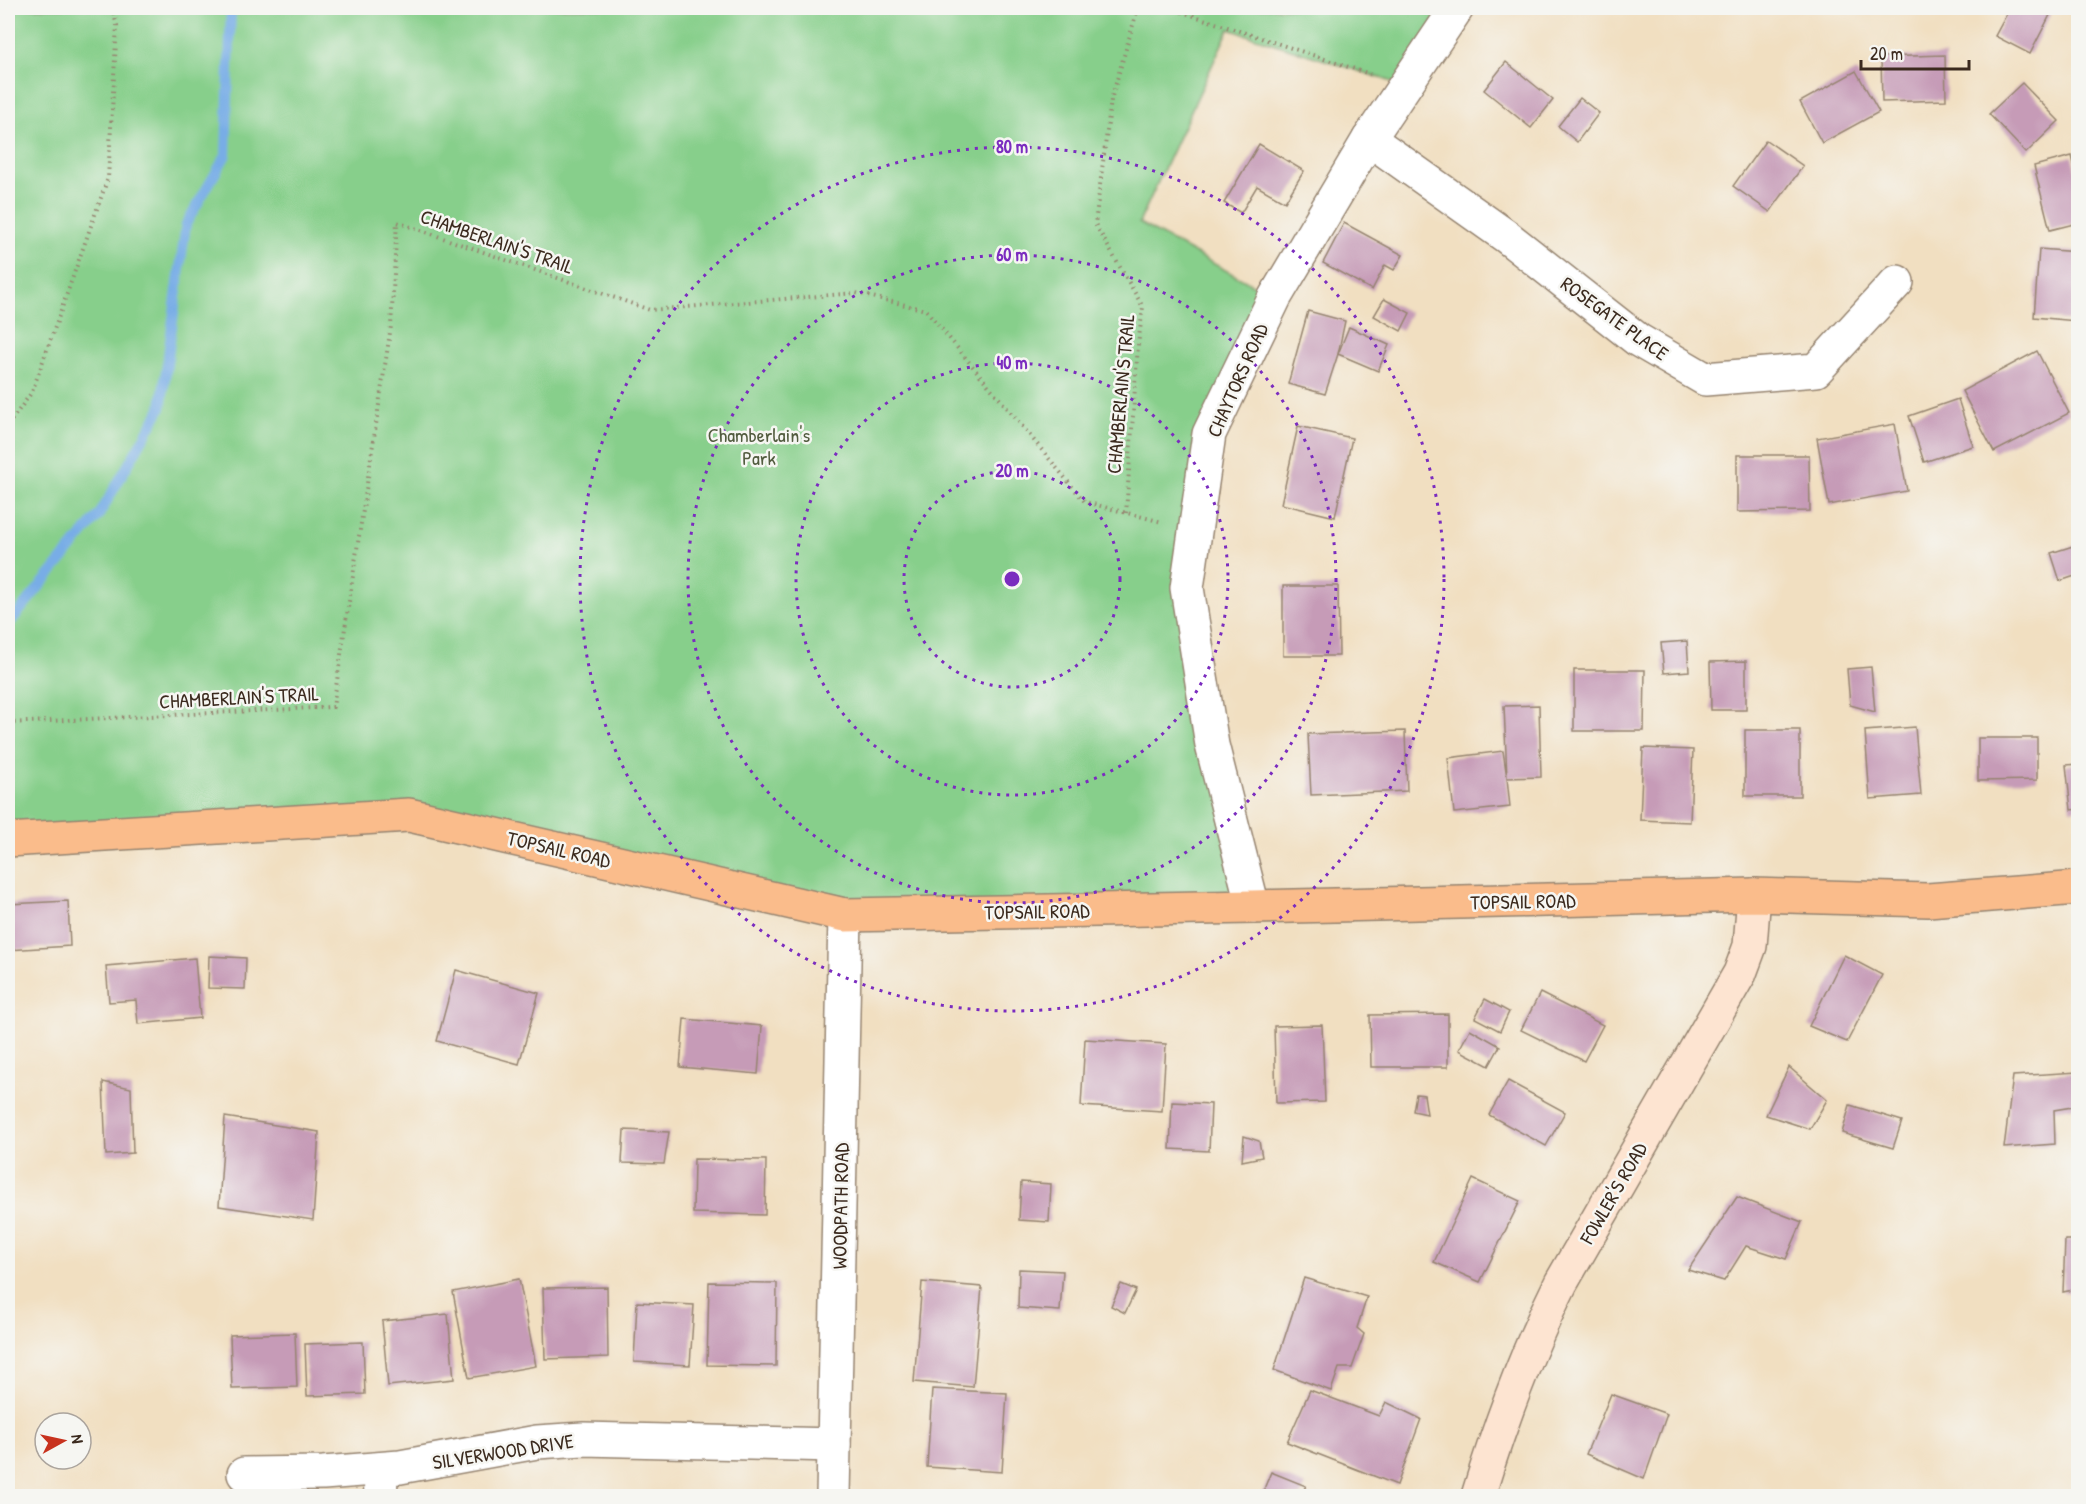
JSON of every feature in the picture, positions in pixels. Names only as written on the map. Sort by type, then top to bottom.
[{"type":"main road","name":"TOPSAIL ROAD","points":[[8,840],[409,815],[845,915],[1253,908],[1754,895],[1928,900],[2079,888]]},
{"type":"street","name":"CHAYTORS ROAD","points":[[1253,908],[1212,745],[1187,588],[1209,434],[1275,297],[1370,139],[1456,8]]},
{"type":"street","name":"ROSEGATE PLACE","points":[[1370,139],[1508,237],[1638,340],[1705,379],[1816,370],[1897,282]]},
{"type":"street","name":"FOWLER'S ROAD","points":[[1478,1497],[1500,1429],[1538,1331],[1557,1291],[1740,973],[1753,930],[1754,895]]},
{"type":"street","name":"WOODPATH ROAD","points":[[833,1497],[845,915]]},
{"type":"street","name":"SILVERWOOD DRIVE","points":[[244,1473],[324,1473],[381,1483],[400,1467],[537,1442],[583,1438],[834,1445]]},
{"type":"path","points":[[8,425],[32,392],[108,178],[117,25],[112,8]]},
{"type":"path","name":"CHAMBERLAIN'S TRAIL","points":[[1126,513],[1138,345],[1143,307],[1095,224],[1111,100],[1138,8]]},
{"type":"path","points":[[1170,8],[1405,86]]},
{"type":"path","name":"CHAMBERLAIN'S TRAIL","points":[[8,723],[333,707],[391,326],[397,222],[650,310],[856,293],[926,310],[1085,502],[1196,531]]},
{"type":"green space","name":"Chamberlain's Park","points":[[8,8],[1457,8],[1405,86],[1229,29],[1139,223],[1275,297],[1209,434],[1187,588],[1253,907],[845,915],[409,815],[8,840]]},
{"type":"building","points":[[2010,8],[2041,8],[2051,13],[2030,54],[1995,36]]},
{"type":"building","points":[[1945,55],[1946,100],[1882,102],[1881,57]]},
{"type":"building","points":[[1506,62],[1553,100],[1531,128],[1484,90]]},
{"type":"building","points":[[1856,71],[1879,112],[1822,143],[1800,102]]},
{"type":"building","points":[[2022,83],[2059,121],[2026,153],[1989,114]]},
{"type":"building","points":[[1580,98],[1599,113],[1577,142],[1558,126]]},
{"type":"building","points":[[1766,140],[1803,166],[1770,212],[1733,186]]},
{"type":"building","points":[[1259,144],[1304,171],[1285,202],[1257,186],[1241,213],[1224,203]]},
{"type":"building","points":[[2072,156],[2078,180],[2078,223],[2050,230],[2034,166]]},
{"type":"building","points":[[1344,223],[1403,255],[1394,270],[1385,265],[1372,290],[1323,263]]},
{"type":"building","points":[[2039,249],[2078,252],[2076,321],[2034,317]]},
{"type":"building","points":[[1384,299],[1410,313],[1401,331],[1374,316]]},
{"type":"building","points":[[1308,311],[1345,321],[1338,354],[1325,394],[1288,384]]},
{"type":"building","points":[[1349,327],[1389,345],[1378,371],[1338,354]]},
{"type":"building","points":[[2037,351],[2069,413],[1994,452],[1962,391]]},
{"type":"building","points":[[1958,399],[1973,446],[1924,462],[1909,416]]},
{"type":"building","points":[[1895,424],[1907,491],[1829,505],[1817,438]]},
{"type":"building","points":[[1298,426],[1352,438],[1335,517],[1281,504]]},
{"type":"building","points":[[1737,455],[1809,455],[1810,511],[1737,512]]},
{"type":"building","points":[[2076,545],[2078,575],[2060,581],[2051,553]]},
{"type":"building","points":[[1283,586],[1338,586],[1339,656],[1283,656]]},
{"type":"building","points":[[1687,641],[1689,671],[1664,673],[1661,643]]},
{"type":"building","points":[[1746,661],[1746,710],[1711,710],[1710,662]]},
{"type":"building","points":[[1871,667],[1875,712],[1850,705],[1847,669]]},
{"type":"building","points":[[1574,670],[1645,670],[1644,731],[1574,731]]},
{"type":"building","points":[[1539,705],[1541,777],[1507,778],[1504,706]]},
{"type":"building","points":[[1915,727],[1921,795],[1870,799],[1865,731]]},
{"type":"building","points":[[1745,730],[1800,730],[1800,796],[1745,796]]},
{"type":"building","points":[[1405,731],[1407,791],[1311,795],[1308,734]]},
{"type":"building","points":[[1978,738],[2037,738],[2037,780],[1978,781]]},
{"type":"building","points":[[1643,748],[1693,750],[1690,822],[1640,820]]},
{"type":"building","points":[[1503,751],[1510,807],[1454,813],[1448,758]]},
{"type":"building","points":[[2078,764],[2078,809],[2071,810],[2066,765]]},
{"type":"building","points":[[68,901],[70,946],[8,950],[8,904]]},
{"type":"building","points":[[1844,955],[1882,975],[1847,1042],[1809,1026]]},
{"type":"building","points":[[209,956],[246,958],[245,989],[208,988]]},
{"type":"building","points":[[195,958],[200,1018],[138,1024],[136,1000],[109,1002],[106,966]]},
{"type":"building","points":[[456,970],[539,993],[519,1064],[437,1041]]},
{"type":"building","points":[[9,990],[11,1020],[8,1020]]},
{"type":"building","points":[[1540,993],[1603,1025],[1584,1061],[1521,1030]]},
{"type":"building","points":[[1485,999],[1509,1012],[1500,1031],[1475,1018]]},
{"type":"building","points":[[1448,1014],[1448,1067],[1371,1067],[1370,1015]]},
{"type":"building","points":[[684,1019],[762,1026],[758,1074],[680,1067]]},
{"type":"building","points":[[1322,1025],[1325,1102],[1276,1103],[1274,1026]]},
{"type":"building","points":[[1470,1029],[1500,1046],[1489,1066],[1459,1050]]},
{"type":"building","points":[[1085,1039],[1166,1044],[1162,1111],[1081,1106]]},
{"type":"building","points":[[1789,1067],[1827,1100],[1810,1129],[1766,1115]]},
{"type":"building","points":[[2078,1072],[2078,1106],[2054,1110],[2055,1144],[2004,1148],[2013,1076]]},
{"type":"building","points":[[1508,1081],[1565,1112],[1546,1146],[1489,1115]]},
{"type":"building","points":[[103,1082],[131,1088],[133,1153],[106,1155]]},
{"type":"building","points":[[1416,1094],[1424,1095],[1427,1114],[1413,1111]]},
{"type":"building","points":[[1172,1102],[1211,1104],[1209,1151],[1170,1149]]},
{"type":"building","points":[[1850,1105],[1902,1121],[1893,1148],[1842,1133]]},
{"type":"building","points":[[225,1117],[319,1132],[313,1220],[219,1206]]},
{"type":"building","points":[[624,1130],[669,1132],[664,1164],[622,1163]]},
{"type":"building","points":[[1244,1136],[1259,1141],[1262,1157],[1242,1161]]},
{"type":"building","points":[[694,1159],[766,1160],[765,1215],[693,1213]]},
{"type":"building","points":[[1473,1179],[1520,1201],[1480,1282],[1434,1262]]},
{"type":"building","points":[[1021,1182],[1051,1184],[1049,1222],[1019,1220]]},
{"type":"building","points":[[1737,1197],[1802,1222],[1786,1259],[1746,1246],[1724,1281],[1688,1270]]},
{"type":"building","points":[[2065,1240],[2078,1240],[2078,1289],[2063,1292]]},
{"type":"building","points":[[1019,1269],[1063,1271],[1060,1311],[1018,1308]]},
{"type":"building","points":[[1304,1278],[1367,1297],[1357,1328],[1364,1334],[1352,1368],[1339,1368],[1331,1391],[1274,1370]]},
{"type":"building","points":[[519,1279],[536,1366],[469,1378],[453,1292]]},
{"type":"building","points":[[709,1282],[777,1283],[776,1366],[707,1365]]},
{"type":"building","points":[[922,1282],[982,1287],[973,1387],[914,1382]]},
{"type":"building","points":[[1121,1284],[1136,1290],[1125,1313],[1111,1306]]},
{"type":"building","points":[[607,1287],[608,1357],[545,1359],[543,1288]]},
{"type":"building","points":[[637,1302],[694,1305],[690,1365],[634,1362]]},
{"type":"building","points":[[448,1314],[454,1379],[388,1386],[382,1321]]},
{"type":"building","points":[[295,1333],[297,1387],[232,1389],[230,1335]]},
{"type":"building","points":[[363,1342],[365,1394],[307,1396],[305,1344]]},
{"type":"building","points":[[932,1389],[1007,1393],[1002,1472],[927,1467]]},
{"type":"building","points":[[1310,1390],[1379,1416],[1386,1402],[1421,1419],[1397,1485],[1287,1442]]},
{"type":"building","points":[[1611,1394],[1667,1414],[1644,1479],[1586,1454]]},
{"type":"building","points":[[1271,1472],[1306,1486],[1300,1496],[1261,1496]]},
{"type":"waterway","points":[[8,625],[99,515],[161,408],[186,224],[226,155],[231,8]]}]
